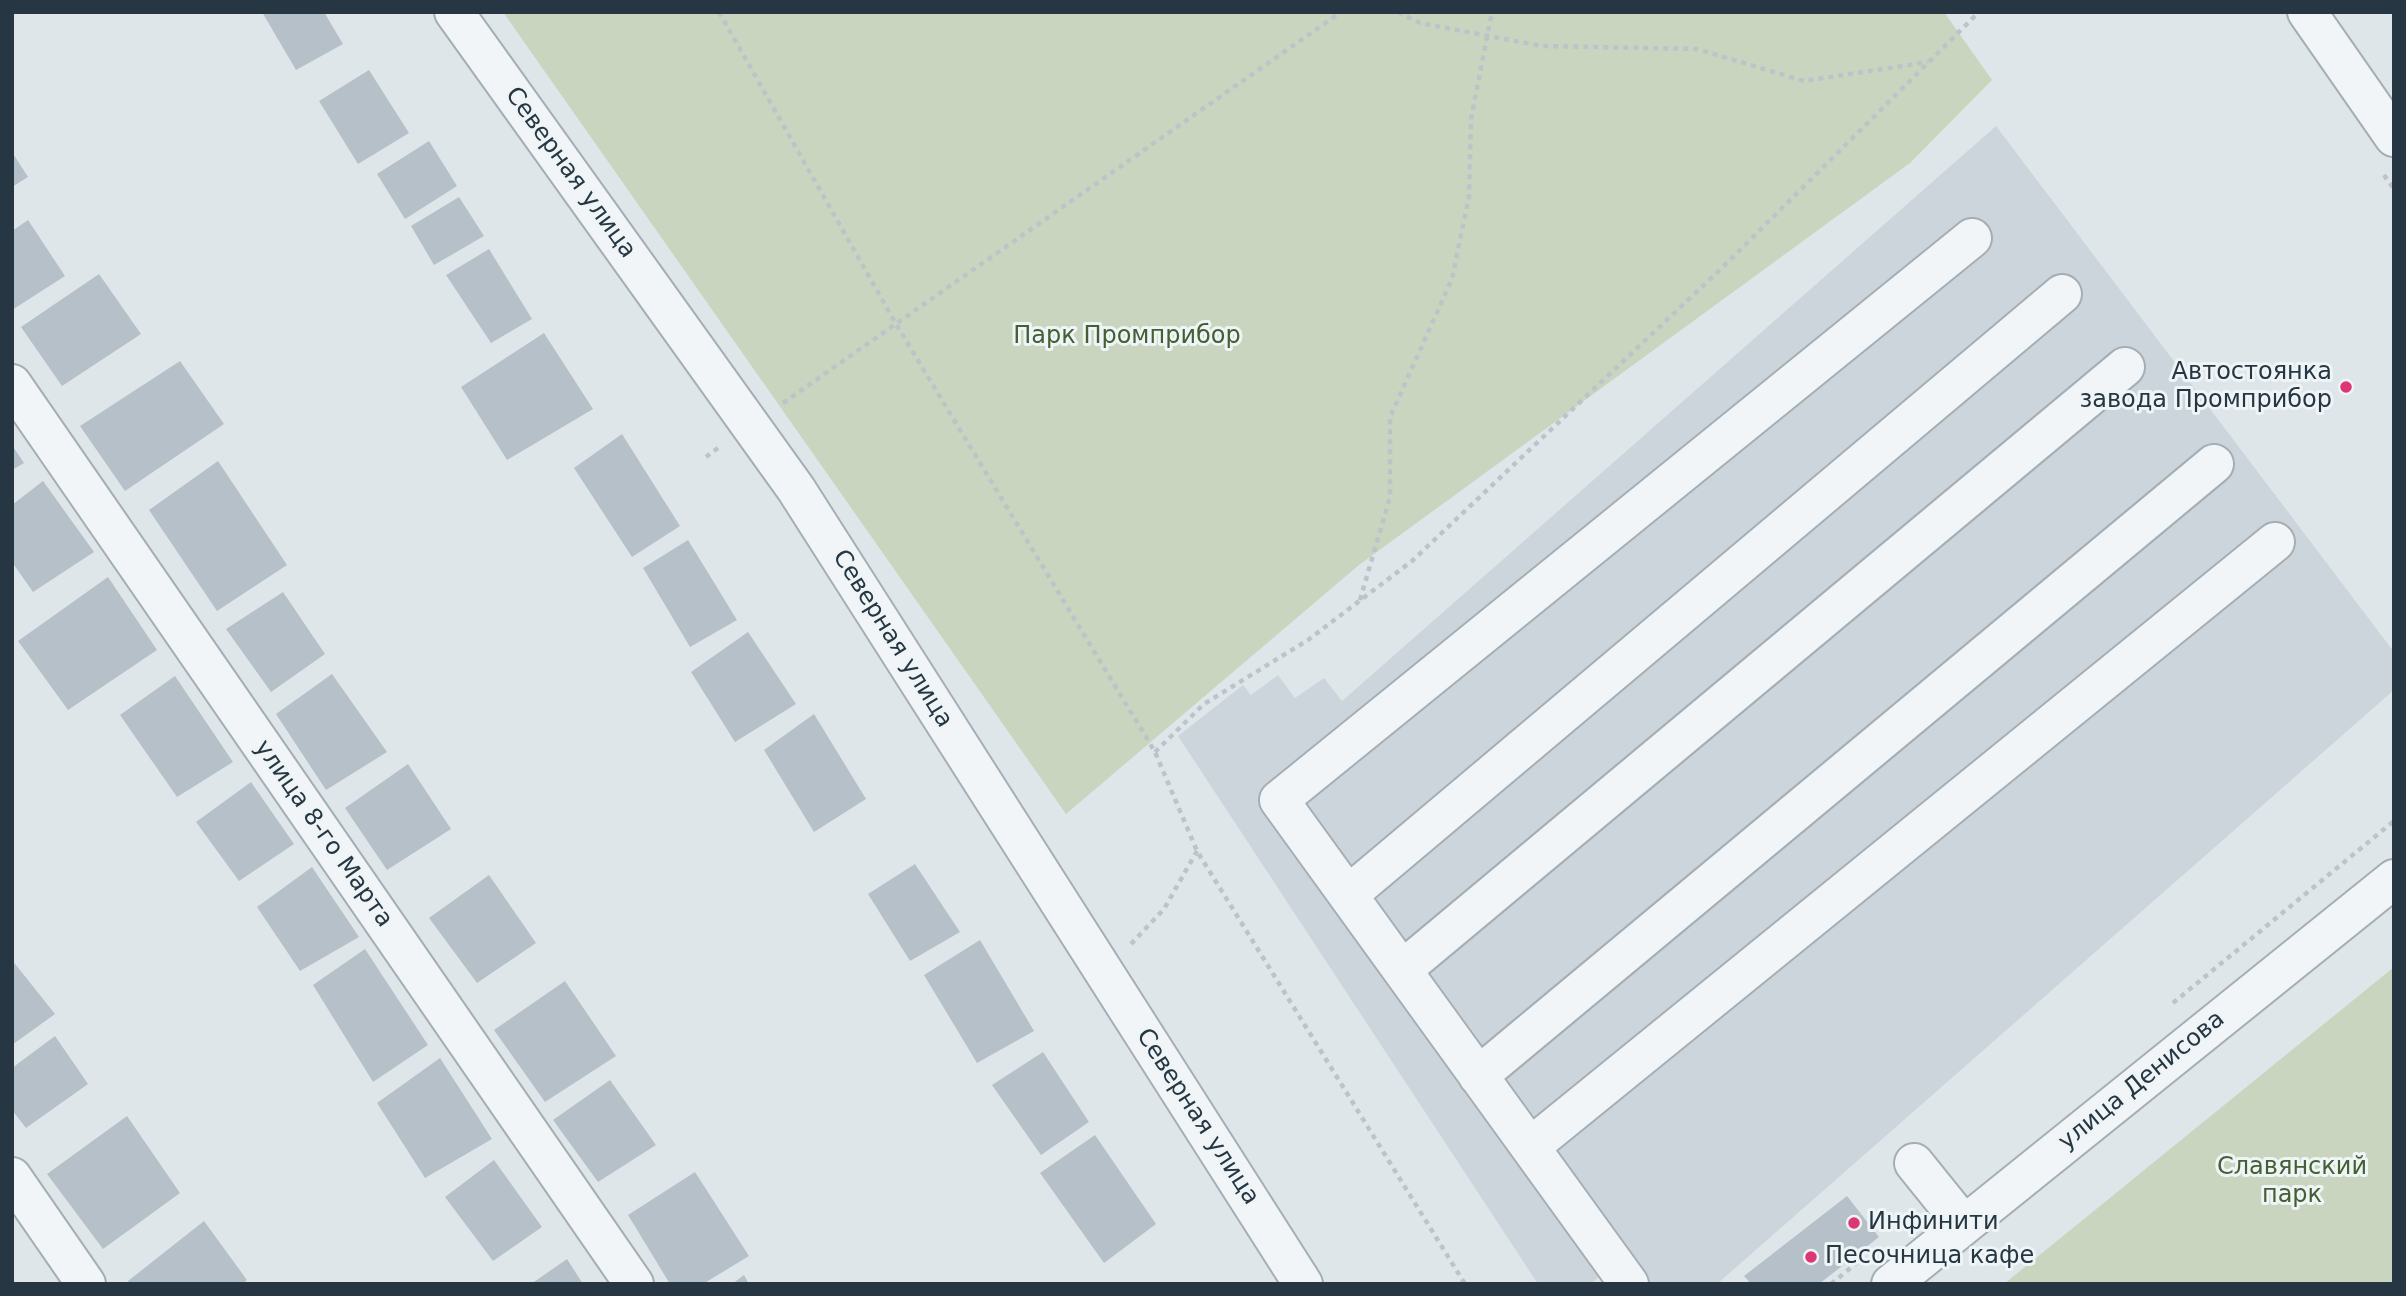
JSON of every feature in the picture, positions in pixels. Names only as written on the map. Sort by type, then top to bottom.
[{"type":"street","name":"Северная улица","points":[[454,12],[796,489],[1303,1284]]},
{"type":"street","points":[[2307,12],[2394,137]]},
{"type":"street","points":[[1629,1284],[1279,800],[1972,238]]},
{"type":"street","points":[[1348,895],[2062,294]]},
{"type":"street","points":[[1402,971],[2125,367]]},
{"type":"street","name":"улица 8-го Марта","points":[[12,384],[634,1284]]},
{"type":"street","points":[[1478,1076],[2214,464]]},
{"type":"street","points":[[1530,1147],[2275,542]]},
{"type":"street","name":"улица Денисова","points":[[1891,1284],[2394,878]]},
{"type":"street","points":[[1914,1163],[1964,1224]]},
{"type":"street","points":[[12,1177],[86,1284]]},
{"type":"path","points":[[719,12],[897,324],[1155,752],[1197,851],[1465,1284]]},
{"type":"path","points":[[706,457],[1341,12]]},
{"type":"path","points":[[1398,12],[1420,23],[1542,46],[1697,49],[1804,81],[1929,62]]},
{"type":"path","points":[[1360,601],[1390,497],[1390,417],[1452,279],[1469,196],[1471,119],[1493,12]]},
{"type":"path","points":[[1155,752],[1204,704],[1308,640],[1412,561],[1706,283],[1977,13]]},
{"type":"path","points":[[1104,972],[1164,909],[1197,851]]},
{"type":"shaded area","points":[[1996,126],[2394,652],[2394,690],[1717,1284],[1614,1284],[1605,1273],[1590,1284],[1538,1284],[1178,736],[1243,685],[1251,695],[1278,675],[1295,698],[1324,678],[1342,701]]},
{"type":"green space","name":"Парк Промприбор","points":[[503,12],[1944,12],[1992,80],[1910,163],[1359,565],[1066,814]]},
{"type":"green space","name":"Славянский парк","points":[[2394,967],[2394,1284],[2004,1284]]},
{"type":"building","points":[[262,12],[324,12],[343,44],[296,70]]},
{"type":"building","points":[[369,70],[409,133],[358,164],[319,101]]},
{"type":"building","points":[[429,141],[457,186],[405,219],[377,174]]},
{"type":"building","points":[[12,152],[28,177],[12,187]]},
{"type":"building","points":[[459,197],[484,236],[434,265],[411,226]]},
{"type":"building","points":[[28,220],[65,276],[12,310],[12,231]]},
{"type":"building","points":[[489,249],[532,319],[491,343],[446,275]]},
{"type":"building","points":[[99,274],[141,334],[62,386],[21,327]]},
{"type":"building","points":[[544,333],[593,409],[507,460],[461,387]]},
{"type":"building","points":[[180,361],[224,424],[125,491],[80,426]]},
{"type":"building","points":[[622,434],[680,526],[632,557],[574,468]]},
{"type":"building","points":[[12,445],[24,463],[12,470]]},
{"type":"building","points":[[218,461],[287,565],[217,611],[149,510]]},
{"type":"building","points":[[43,481],[94,552],[33,592],[12,562],[12,505]]},
{"type":"building","points":[[688,540],[737,620],[690,647],[643,568]]},
{"type":"building","points":[[108,577],[157,650],[68,710],[18,641]]},
{"type":"building","points":[[283,592],[325,654],[271,692],[226,629]]},
{"type":"building","points":[[748,632],[796,704],[735,742],[691,672]]},
{"type":"building","points":[[332,674],[387,752],[326,790],[276,714]]},
{"type":"building","points":[[175,676],[233,762],[177,797],[120,715]]},
{"type":"building","points":[[814,714],[866,799],[814,832],[764,750]]},
{"type":"building","points":[[408,764],[451,829],[387,870],[345,808]]},
{"type":"building","points":[[251,782],[294,844],[239,881],[196,822]]},
{"type":"building","points":[[915,864],[960,932],[910,961],[868,894]]},
{"type":"building","points":[[312,867],[359,937],[300,971],[257,907]]},
{"type":"building","points":[[489,875],[536,943],[477,983],[429,918]]},
{"type":"building","points":[[980,940],[1034,1031],[977,1063],[924,975]]},
{"type":"building","points":[[365,949],[428,1045],[373,1082],[313,985]]},
{"type":"building","points":[[12,960],[55,1014],[12,1045]]},
{"type":"building","points":[[565,981],[616,1056],[545,1102],[494,1030]]},
{"type":"building","points":[[55,1036],[88,1084],[26,1128],[12,1110],[12,1068]]},
{"type":"building","points":[[1043,1052],[1089,1122],[1041,1155],[992,1085]]},
{"type":"building","points":[[440,1058],[492,1139],[425,1178],[377,1103]]},
{"type":"building","points":[[610,1080],[656,1145],[598,1182],[553,1120]]},
{"type":"building","points":[[127,1116],[180,1193],[103,1249],[47,1174]]},
{"type":"building","points":[[1095,1135],[1156,1224],[1104,1263],[1040,1173]]},
{"type":"building","points":[[494,1160],[542,1227],[493,1261],[445,1197]]},
{"type":"building","points":[[695,1172],[749,1256],[703,1284],[670,1284],[628,1215]]},
{"type":"building","name":"Песочница кафе","points":[[1847,1196],[1879,1237],[1819,1284],[1751,1284],[1744,1276]]},
{"type":"building","points":[[204,1221],[247,1280],[242,1284],[130,1284],[128,1281]]},
{"type":"building","points":[[567,1259],[583,1284],[531,1284]]},
{"type":"building","points":[[744,1275],[749,1284],[732,1284]]},
{"type":"place","name":"Автостоянка завода Промприбор","points":[[2346,387]]},
{"type":"place","name":"Инфинити","points":[[1854,1223]]},
{"type":"place","name":"Песочница кафе","points":[[1811,1257]]}]
